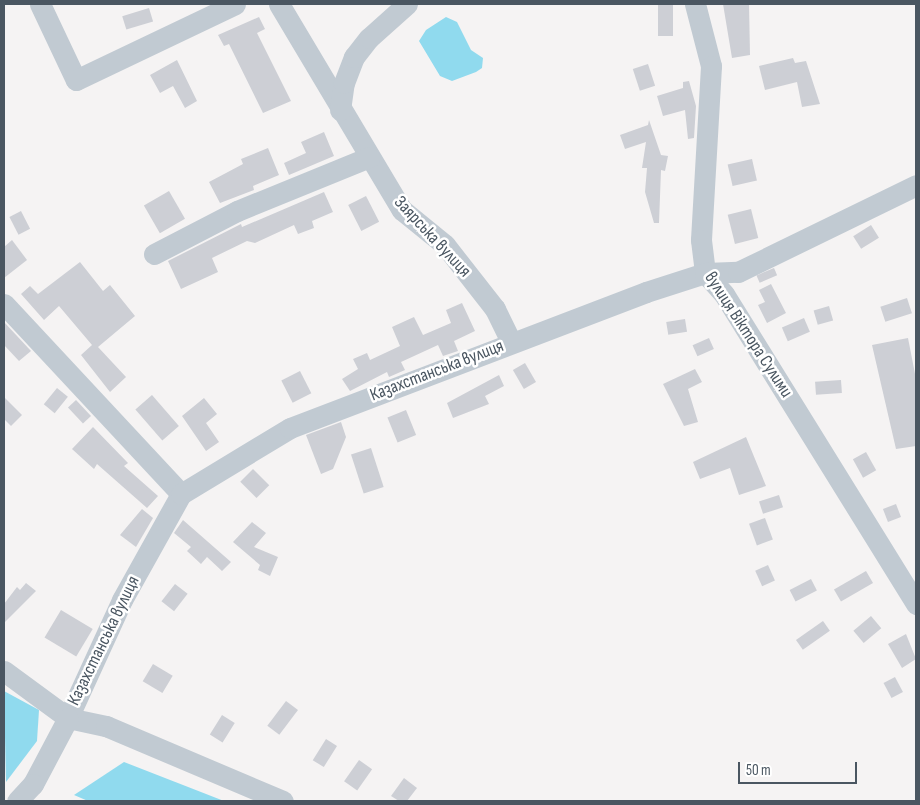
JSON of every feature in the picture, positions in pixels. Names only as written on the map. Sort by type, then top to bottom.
[{"type":"street","points":[[40,4],[76,80],[234,4]]},
{"type":"street","name":"Заярська вулиця","points":[[279,4],[340,110],[402,210],[445,246],[495,309],[511,342]]},
{"type":"street","points":[[340,110],[344,84],[354,57],[369,38],[408,4]]},
{"type":"street","name":"вулиця Віктора Сулими","points":[[695,4],[711,66],[701,240],[705,273],[724,294],[916,604]]},
{"type":"street","points":[[154,254],[237,211],[369,157]]},
{"type":"street","name":"Казахстанська вулиця","points":[[282,801],[106,726],[68,718],[122,600],[181,494],[290,428],[511,342],[705,273],[738,272],[916,185]]},
{"type":"street","points":[[4,304],[181,494]]},
{"type":"street","points":[[4,670],[68,718],[33,784],[17,801]]},
{"type":"water","points":[[446,17],[457,22],[471,50],[483,58],[482,68],[452,81],[440,76],[419,41],[426,30]]},
{"type":"water","points":[[4,691],[39,710],[37,741],[6,782]]},
{"type":"water","points":[[124,762],[224,801],[88,801],[74,795]]},
{"type":"building","points":[[658,4],[673,4],[673,36],[658,36]]},
{"type":"building","points":[[723,4],[749,4],[750,55],[732,58]]},
{"type":"building","points":[[149,8],[153,21],[126,30],[122,16]]},
{"type":"building","points":[[259,17],[265,29],[257,33],[291,101],[263,113],[229,44],[224,46],[218,35]]},
{"type":"building","points":[[793,58],[795,63],[806,61],[820,104],[802,107],[797,82],[765,90],[759,66]]},
{"type":"building","points":[[177,60],[197,101],[185,108],[173,86],[160,93],[150,75]]},
{"type":"building","points":[[648,64],[655,86],[640,91],[633,69]]},
{"type":"building","points":[[689,81],[696,106],[694,138],[688,139],[685,110],[663,116],[657,96],[683,88],[683,82]]},
{"type":"building","points":[[649,120],[661,155],[668,156],[665,171],[661,170],[659,223],[654,223],[645,192],[647,168],[642,168],[646,142],[625,149],[620,135],[648,125]]},
{"type":"building","points":[[324,132],[334,156],[289,175],[284,163],[306,153],[301,142]]},
{"type":"building","points":[[268,148],[279,175],[253,186],[254,190],[220,203],[209,182],[243,164],[241,159]]},
{"type":"building","points":[[752,159],[757,180],[733,186],[728,165]]},
{"type":"building","points":[[169,191],[185,219],[160,233],[144,206]]},
{"type":"building","points":[[324,192],[333,212],[312,221],[314,228],[298,234],[294,225],[255,243],[247,241],[212,258],[218,272],[181,289],[168,261],[241,224],[242,227]]},
{"type":"building","points":[[366,196],[379,222],[361,231],[348,205]]},
{"type":"building","points":[[751,209],[758,238],[735,244],[728,215]]},
{"type":"building","points":[[21,211],[30,229],[18,235],[9,217]]},
{"type":"building","points":[[871,225],[879,238],[861,249],[853,236]]},
{"type":"building","points":[[12,240],[27,260],[4,278],[4,247]]},
{"type":"building","points":[[80,262],[103,291],[110,285],[135,316],[98,347],[126,377],[110,392],[81,355],[92,345],[59,306],[44,320],[21,294],[30,286],[38,294]]},
{"type":"building","points":[[774,268],[777,275],[760,283],[757,275]]},
{"type":"building","points":[[771,284],[786,313],[767,323],[758,305],[765,302],[759,290]]},
{"type":"building","points":[[907,298],[912,313],[885,322],[880,307]]},
{"type":"building","points":[[462,303],[475,331],[454,341],[458,351],[443,356],[438,345],[401,362],[405,370],[389,377],[387,372],[350,391],[342,379],[358,369],[353,359],[367,353],[370,360],[400,346],[392,327],[414,317],[423,335],[451,323],[446,310]]},
{"type":"building","points":[[829,306],[833,320],[818,325],[814,310]]},
{"type":"building","points":[[804,318],[810,332],[788,341],[782,327]]},
{"type":"building","points":[[685,319],[687,332],[668,335],[666,322]]},
{"type":"building","points":[[4,322],[31,351],[19,361],[4,345]]},
{"type":"building","points":[[709,338],[714,349],[697,356],[693,345]]},
{"type":"building","points":[[908,338],[916,379],[916,446],[896,449],[872,345]]},
{"type":"building","points":[[525,363],[536,382],[524,389],[513,370]]},
{"type":"building","points":[[695,369],[702,382],[688,389],[698,422],[684,426],[663,384]]},
{"type":"building","points":[[300,371],[311,393],[293,403],[281,381]]},
{"type":"building","points":[[499,375],[504,386],[485,396],[489,404],[453,418],[447,403]]},
{"type":"building","points":[[841,380],[842,393],[816,395],[815,382]]},
{"type":"building","points":[[57,388],[68,397],[55,413],[44,404]]},
{"type":"building","points":[[152,395],[179,426],[162,440],[135,409]]},
{"type":"building","points":[[4,397],[22,415],[11,426],[4,419]]},
{"type":"building","points":[[204,398],[217,414],[206,423],[219,442],[206,451],[182,416]]},
{"type":"building","points":[[76,400],[91,416],[83,424],[68,408]]},
{"type":"building","points":[[406,410],[416,435],[398,443],[387,417]]},
{"type":"building","points":[[341,422],[346,437],[333,469],[321,474],[306,435]]},
{"type":"building","points":[[93,427],[128,463],[124,466],[158,496],[147,508],[97,464],[94,469],[72,449]]},
{"type":"building","points":[[746,437],[766,486],[739,495],[730,468],[700,479],[693,462]]},
{"type":"building","points":[[371,448],[384,487],[364,493],[351,454]]},
{"type":"building","points":[[866,452],[876,470],[863,478],[853,459]]},
{"type":"building","points":[[253,469],[269,485],[257,498],[240,482]]},
{"type":"building","points":[[779,495],[783,507],[763,514],[759,501]]},
{"type":"building","points":[[896,504],[901,517],[888,522],[883,509]]},
{"type":"building","points":[[142,509],[153,518],[136,547],[120,535]]},
{"type":"building","points":[[765,518],[773,540],[757,545],[749,524]]},
{"type":"building","points":[[183,520],[231,562],[222,571],[207,557],[201,564],[187,551],[191,547],[174,533]]},
{"type":"building","points":[[252,522],[266,533],[254,547],[278,557],[270,576],[258,570],[260,565],[233,542]]},
{"type":"building","points":[[768,565],[775,581],[762,586],[755,571]]},
{"type":"building","points":[[866,571],[873,583],[841,602],[834,590]]},
{"type":"building","points":[[811,579],[817,591],[796,601],[790,590]]},
{"type":"building","points":[[26,583],[36,591],[4,623],[4,604],[17,587],[20,590]]},
{"type":"building","points":[[175,584],[188,594],[174,611],[161,601]]},
{"type":"building","points":[[61,610],[93,629],[76,656],[45,637]]},
{"type":"building","points":[[871,616],[881,628],[864,643],[853,631]]},
{"type":"building","points":[[823,621],[830,631],[803,650],[796,640]]},
{"type":"building","points":[[906,634],[916,659],[902,668],[888,644]]},
{"type":"building","points":[[153,664],[173,676],[162,693],[143,681]]},
{"type":"building","points":[[895,677],[903,692],[892,698],[884,683]]},
{"type":"building","points":[[286,701],[298,710],[279,735],[267,726]]},
{"type":"building","points":[[222,715],[235,723],[223,742],[210,735]]},
{"type":"building","points":[[326,739],[337,746],[324,767],[313,760]]},
{"type":"building","points":[[359,760],[372,769],[357,790],[344,781]]},
{"type":"building","points":[[404,778],[417,788],[407,801],[399,801],[391,796]]}]
